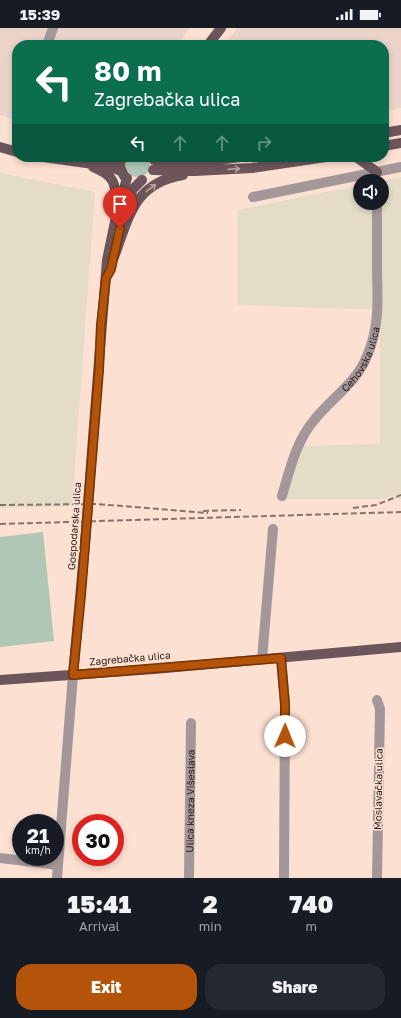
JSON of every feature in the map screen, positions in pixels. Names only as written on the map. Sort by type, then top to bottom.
[{"type":"main road","points":[[212,40],[221,28]]},
{"type":"main road","points":[[389,132],[401,130]]},
{"type":"main road","points":[[0,142],[12,145]]},
{"type":"main road","points":[[389,145],[401,143]]},
{"type":"main road","points":[[0,147],[12,151]]},
{"type":"main road","points":[[76,162],[108,166],[132,180],[142,180]]},
{"type":"main road","points":[[120,162],[124,175]]},
{"type":"main road","points":[[187,162],[194,167]]},
{"type":"main road","points":[[114,257],[129,215],[138,200],[150,188],[194,167],[217,162]]},
{"type":"main road","points":[[106,278],[111,269],[126,202],[133,190],[142,180],[150,175],[153,163],[194,167],[252,168],[292,162]]},
{"type":"main road","points":[[361,162],[374,174]]},
{"type":"main road","points":[[82,163],[102,170],[108,174],[112,180],[116,189],[116,217]]},
{"type":"main road","name":"Gospodarska ulica","points":[[73,675],[85,543],[101,325],[109,249],[124,175]]},
{"type":"main road","name":"Zagrebačka ulica","points":[[0,680],[401,647]]},
{"type":"street","points":[[49,40],[53,28]]},
{"type":"street","points":[[384,174],[401,167]]},
{"type":"street","points":[[253,197],[353,181]]},
{"type":"street","name":"Cehovska ulica","points":[[282,496],[298,444],[315,419],[351,381],[360,369],[372,344],[378,316],[377,210]]},
{"type":"street","points":[[262,659],[273,529]]},
{"type":"street","points":[[281,658],[285,704],[284,878]]},
{"type":"street","name":"Gospodarska ulica","points":[[62,814],[73,675]]},
{"type":"street","name":"Moslavačka ulica","points":[[377,700],[380,709],[377,878]]},
{"type":"street","name":"Ulica kneza Višeslava","points":[[189,878],[191,723]]},
{"type":"street","points":[[0,858],[12,859]]},
{"type":"street","name":"Gospodarska ulica","points":[[57,878],[58,866]]},
{"type":"shaded area","points":[[0,28],[190,28],[181,40],[12,40],[12,119],[0,115]]},
{"type":"shaded area","points":[[237,28],[401,28],[401,108],[389,110],[389,40],[229,40]]},
{"type":"shaded area","points":[[0,173],[95,192],[72,506],[0,508]]},
{"type":"shaded area","points":[[401,177],[401,499],[396,499],[394,495],[383,499],[285,499],[299,453],[304,446],[380,444],[380,310],[238,305],[238,210],[353,186],[353,210],[389,210],[389,179]]},
{"type":"green space","points":[[126,162],[150,163],[147,173],[144,176],[135,177],[125,170]]},
{"type":"green space","points":[[43,532],[54,641],[0,647],[0,537]]},
{"type":"railway","points":[[353,508],[376,505],[401,495]]},
{"type":"railway","points":[[0,505],[97,504],[208,513]]},
{"type":"railway","points":[[203,511],[241,510]]},
{"type":"railway","points":[[0,524],[401,512]]},
{"type":"route","points":[[120,228],[111,269],[106,278],[101,325],[99,370],[81,595],[73,675],[281,658],[285,704],[285,736]]}]
